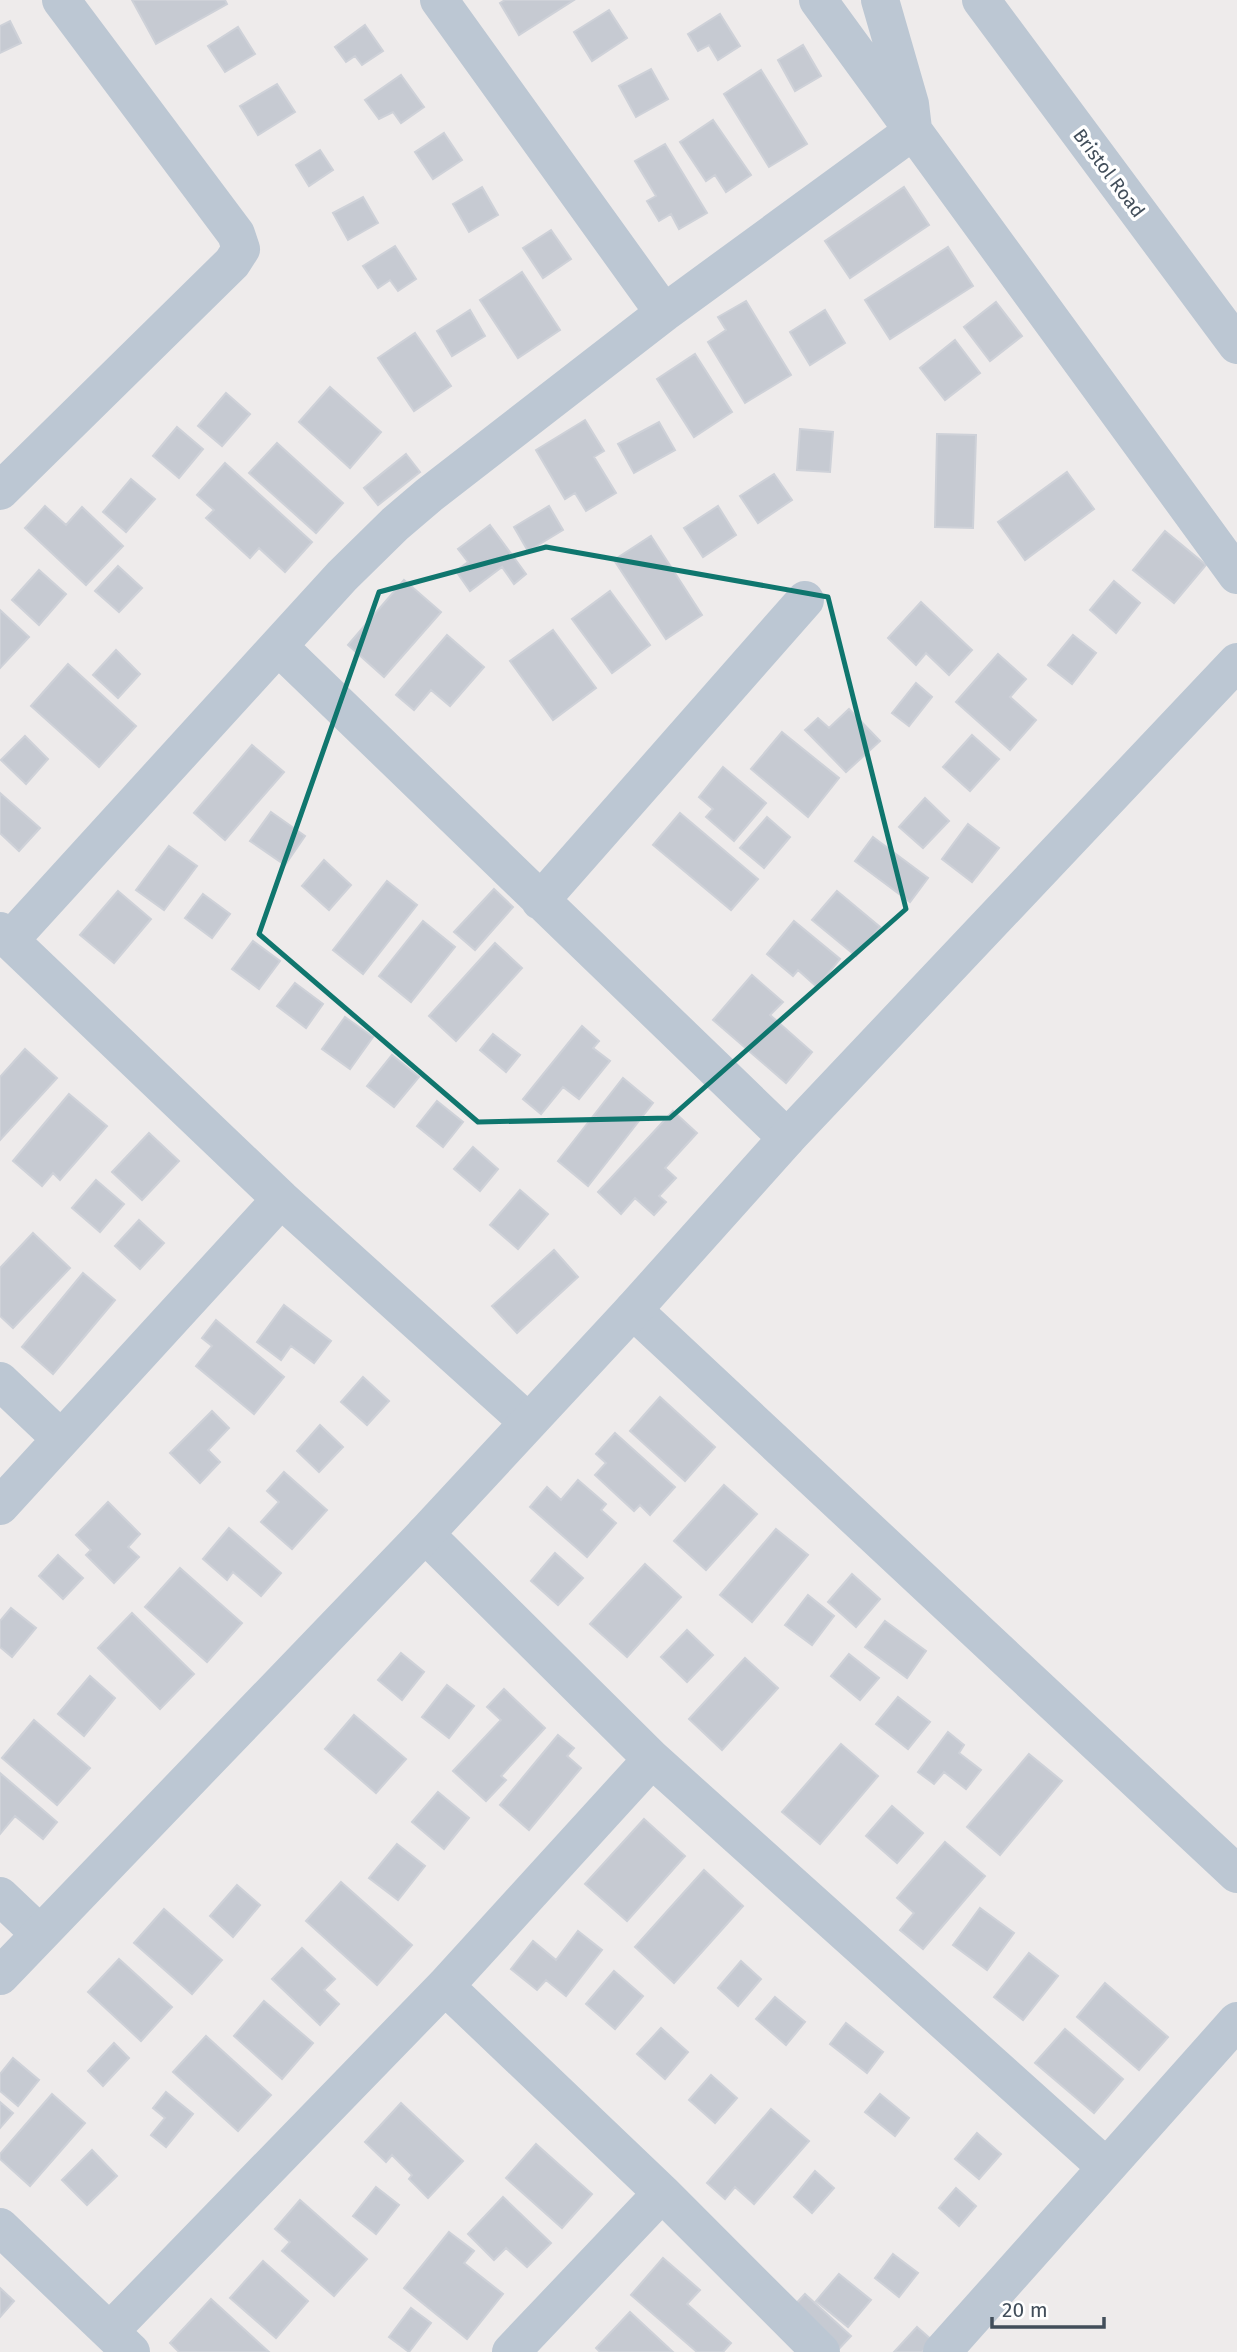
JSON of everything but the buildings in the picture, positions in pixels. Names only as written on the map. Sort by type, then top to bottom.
[{"type":"street","points":[[0,491],[232,263],[241,249],[236,234],[61,0]]},
{"type":"street","points":[[439,0],[664,313]]},
{"type":"street","points":[[818,0],[1237,575]]},
{"type":"street","points":[[880,0],[910,104],[913,129]]},
{"type":"street","name":"Bristol Road","points":[[981,0],[1237,345]]},
{"type":"street","points":[[528,1422],[281,1199],[5,935],[279,647],[342,576],[395,524],[664,313],[913,129]]},
{"type":"street","points":[[540,901],[805,600]]},
{"type":"street","points":[[279,647],[787,1138]]},
{"type":"street","points":[[0,1976],[425,1534],[633,1310],[787,1138],[1237,662]]},
{"type":"street","points":[[0,1506],[281,1199]]},
{"type":"street","points":[[633,1310],[1237,1874]]},
{"type":"street","points":[[0,1381],[60,1438]]},
{"type":"street","points":[[425,1534],[652,1759],[1106,2167]]},
{"type":"street","points":[[0,2227],[120,2342],[652,1759]]},
{"type":"street","points":[[0,1896],[39,1933]]},
{"type":"street","points":[[444,1986],[662,2193],[821,2352]]},
{"type":"street","points":[[942,2352],[1237,2021]]},
{"type":"street","points":[[511,2352],[662,2193]]},
{"type":"highlighted area","points":[[546,547],[828,597],[906,909],[670,1118],[478,1122],[259,934],[379,592]]}]
